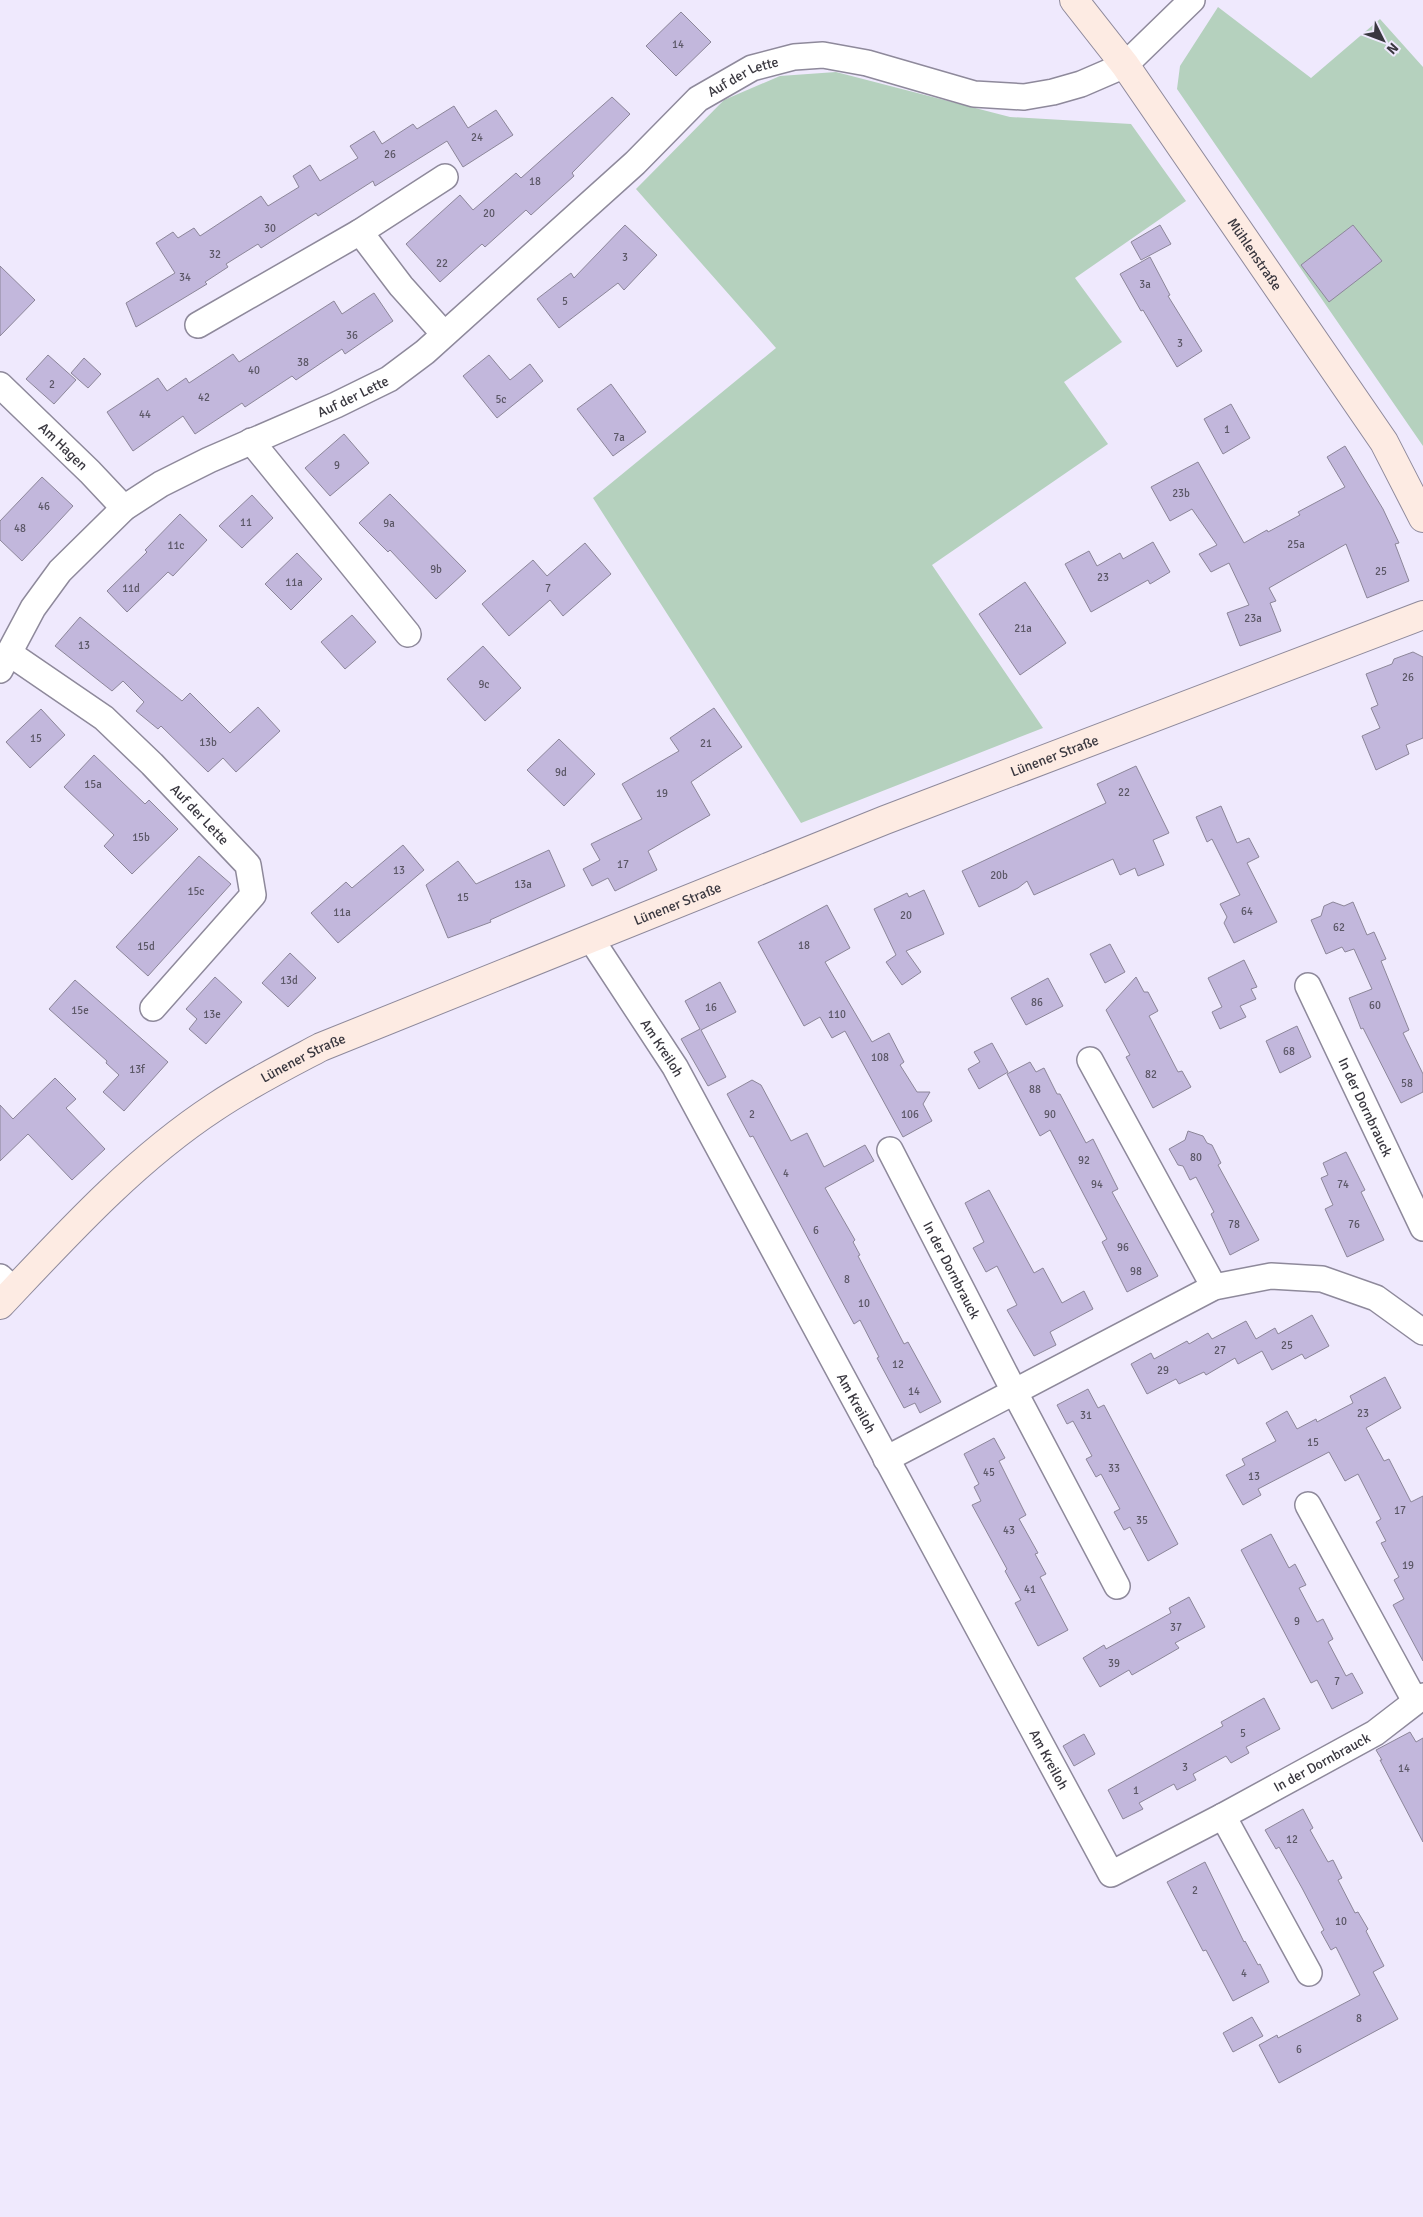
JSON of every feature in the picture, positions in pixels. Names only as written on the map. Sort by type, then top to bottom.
[{"type":"main road","name":"Mühlenstraße","points":[[1074,0],[1125,65],[1384,442],[1423,518]]},
{"type":"main road","name":"Lünener Straße","points":[[5,1291],[149,1157],[214,1107],[257,1080],[321,1047],[886,820],[1423,615]]},
{"type":"street","points":[[1125,65],[1192,0]]},
{"type":"street","name":"Auf der Lette","points":[[153,1008],[253,895],[248,865],[152,764],[104,718],[4,662],[33,608],[60,571],[124,508],[161,484],[389,379],[444,334],[635,164],[698,99],[752,68],[794,57],[823,55],[867,63],[974,94],[1024,97],[1081,84],[1125,65]]},
{"type":"street","points":[[198,325],[360,232],[445,177]]},
{"type":"street","points":[[360,232],[401,286],[444,334]]},
{"type":"street","name":"Am Hagen","points":[[0,385],[90,472],[124,508]]},
{"type":"street","points":[[251,441],[408,634]]},
{"type":"street","name":"Am Kreiloh","points":[[591,939],[675,1068],[1111,1874]]},
{"type":"street","name":"In der Dornbrauck","points":[[1308,986],[1423,1228]]},
{"type":"street","points":[[1090,1060],[1214,1287]]},
{"type":"street","name":"In der Dornbrauck","points":[[890,1150],[1014,1391],[1118,1586]]},
{"type":"street","points":[[886,1459],[1214,1287],[1271,1276],[1322,1278],[1376,1298],[1422,1327]]},
{"type":"street","name":"In der Dornbrauck","points":[[1111,1874],[1223,1816],[1375,1733],[1419,1699],[1308,1505]]},
{"type":"street","points":[[1223,1816],[1309,1973]]},
{"type":"green space","points":[[1218,7],[1311,78],[1380,19],[1423,67],[1423,446],[1177,89],[1180,66]]},
{"type":"green space","points":[[836,72],[1010,117],[1131,124],[1186,201],[1075,278],[1122,342],[1064,382],[1108,444],[932,565],[1043,728],[801,823],[593,498],[776,348],[636,189],[724,100],[780,76]]},
{"type":"building","points":[[681,12],[711,42],[676,76],[646,46]]},
{"type":"building","points":[[612,97],[630,114],[572,173],[574,176],[531,215],[526,210],[485,247],[482,244],[440,282],[406,244],[460,195],[473,210],[516,173],[521,178]]},
{"type":"building","points":[[454,106],[468,128],[496,110],[513,135],[463,167],[447,141],[375,186],[373,181],[318,216],[316,213],[261,248],[258,244],[226,264],[228,267],[205,282],[207,284],[136,327],[126,303],[175,273],[156,243],[173,232],[178,238],[194,228],[200,236],[261,196],[268,206],[299,187],[293,176],[310,165],[320,181],[358,158],[350,146],[374,131],[382,144],[413,124],[417,129]]},
{"type":"building","points":[[625,225],[657,255],[624,290],[618,283],[559,328],[537,299],[571,273],[574,278]]},
{"type":"building","points":[[1160,225],[1171,244],[1141,260],[1131,242]]},
{"type":"building","points":[[1353,225],[1382,261],[1329,302],[1301,265]]},
{"type":"building","points":[[1150,257],[1170,295],[1168,296],[1202,351],[1177,367],[1120,274]]},
{"type":"building","points":[[0,266],[35,300],[0,336]]},
{"type":"building","points":[[374,293],[393,321],[345,354],[342,349],[296,380],[292,376],[245,407],[242,403],[195,434],[183,416],[133,451],[107,412],[158,378],[167,391],[186,378],[189,383],[233,354],[239,362],[334,301],[342,314]]},
{"type":"building","points":[[48,355],[76,380],[54,404],[26,379]]},
{"type":"building","points":[[489,355],[510,380],[530,364],[543,381],[497,418],[463,376]]},
{"type":"building","points":[[84,358],[101,374],[88,388],[71,373]]},
{"type":"building","points":[[611,384],[646,432],[613,456],[577,409]]},
{"type":"building","points":[[1231,404],[1250,438],[1223,454],[1204,419]]},
{"type":"building","points":[[344,434],[369,463],[330,496],[305,468]]},
{"type":"building","points":[[1345,446],[1383,509],[1399,543],[1395,544],[1409,581],[1367,598],[1346,544],[1269,588],[1276,601],[1270,603],[1281,631],[1240,646],[1227,613],[1249,605],[1229,563],[1211,572],[1199,554],[1217,545],[1192,509],[1170,521],[1151,487],[1198,462],[1244,543],[1300,515],[1298,512],[1345,487],[1327,457]]},
{"type":"building","points":[[42,477],[73,506],[22,561],[0,540],[0,521]]},
{"type":"building","points":[[390,494],[466,571],[436,599],[390,550],[388,552],[359,523]]},
{"type":"building","points":[[252,495],[273,518],[242,548],[219,526]]},
{"type":"building","points":[[180,514],[207,540],[173,576],[168,572],[127,612],[107,591],[147,552],[145,550]]},
{"type":"building","points":[[1153,542],[1170,572],[1150,584],[1148,580],[1091,612],[1065,564],[1089,551],[1097,566],[1120,553],[1123,559]]},
{"type":"building","points":[[585,543],[611,574],[563,616],[550,600],[509,636],[482,604],[533,560],[547,576]]},
{"type":"building","points":[[297,553],[322,579],[291,610],[265,584]]},
{"type":"building","points":[[1025,582],[1066,643],[1020,675],[979,614]]},
{"type":"building","points":[[352,615],[376,642],[345,669],[321,642]]},
{"type":"building","points":[[80,617],[182,701],[190,693],[230,733],[258,707],[280,731],[236,772],[223,758],[208,772],[161,726],[158,729],[136,711],[144,702],[123,681],[112,691],[55,646]]},
{"type":"building","points":[[483,646],[521,688],[485,721],[447,679]]},
{"type":"building","points":[[1413,652],[1423,657],[1423,738],[1406,745],[1409,754],[1376,770],[1362,736],[1380,728],[1371,708],[1378,705],[1366,674],[1392,664],[1394,659]]},
{"type":"building","points":[[714,708],[742,747],[691,782],[710,815],[648,851],[657,870],[615,891],[608,878],[592,886],[583,869],[600,860],[591,844],[642,819],[622,784],[679,751],[670,738]]},
{"type":"building","points":[[41,709],[65,735],[30,768],[6,742]]},
{"type":"building","points":[[559,739],[595,774],[564,806],[527,770]]},
{"type":"building","points":[[94,755],[145,804],[149,800],[178,829],[132,874],[104,846],[114,835],[64,787]]},
{"type":"building","points":[[1136,766],[1169,833],[1153,840],[1164,865],[1138,876],[1135,868],[1120,875],[1113,859],[1034,895],[1027,881],[1018,888],[979,907],[962,871],[1106,803],[1097,784]]},
{"type":"building","points":[[1221,806],[1237,843],[1249,838],[1259,857],[1247,863],[1277,922],[1234,943],[1224,923],[1227,917],[1220,904],[1240,895],[1212,839],[1207,842],[1196,817]]},
{"type":"building","points":[[403,845],[424,870],[338,943],[311,913],[346,882],[352,888]]},
{"type":"building","points":[[549,850],[565,886],[490,920],[491,922],[448,938],[426,885],[458,861],[476,884]]},
{"type":"building","points":[[199,856],[231,884],[148,976],[116,947]]},
{"type":"building","points":[[924,890],[944,934],[906,951],[921,972],[902,985],[886,962],[896,955],[874,909],[907,893],[909,897]]},
{"type":"building","points":[[1333,902],[1344,906],[1353,902],[1367,935],[1374,932],[1386,959],[1381,961],[1409,1030],[1403,1033],[1423,1074],[1423,1092],[1401,1103],[1363,1028],[1361,1029],[1349,998],[1372,989],[1354,949],[1345,952],[1342,947],[1326,954],[1311,920],[1321,916],[1324,906]]},
{"type":"building","points":[[827,905],[850,948],[825,962],[872,1042],[889,1033],[904,1062],[900,1065],[917,1092],[930,1092],[923,1104],[932,1121],[903,1137],[845,1031],[832,1038],[820,1017],[804,1026],[758,942]]},
{"type":"building","points":[[1110,944],[1125,972],[1105,983],[1090,954]]},
{"type":"building","points":[[290,953],[316,978],[288,1007],[262,983]]},
{"type":"building","points":[[1244,960],[1257,987],[1251,989],[1256,999],[1240,1006],[1246,1017],[1220,1029],[1212,1012],[1222,1007],[1208,978]]},
{"type":"building","points":[[215,977],[242,1002],[206,1044],[189,1029],[197,1019],[186,1009]]},
{"type":"building","points":[[1136,977],[1144,992],[1148,992],[1158,1011],[1149,1016],[1178,1072],[1182,1071],[1191,1087],[1153,1108],[1126,1057],[1130,1055],[1106,1010]]},
{"type":"building","points":[[1048,978],[1063,1006],[1026,1025],[1011,998]]},
{"type":"building","points":[[75,980],[168,1062],[124,1111],[103,1092],[119,1075],[106,1063],[107,1061],[49,1009]]},
{"type":"building","points":[[720,982],[736,1012],[701,1030],[726,1077],[708,1086],[681,1039],[700,1029],[685,1001]]},
{"type":"building","points":[[1297,1026],[1311,1057],[1280,1073],[1266,1041]]},
{"type":"building","points":[[992,1043],[1008,1072],[979,1089],[968,1069],[980,1062],[974,1052]]},
{"type":"building","points":[[1030,1062],[1036,1072],[1044,1068],[1086,1143],[1093,1139],[1118,1189],[1112,1192],[1158,1276],[1127,1292],[1102,1242],[1107,1239],[1050,1130],[1040,1136],[1007,1074]]},
{"type":"building","points":[[55,1078],[76,1099],[66,1108],[105,1149],[72,1180],[28,1134],[0,1161],[0,1105],[13,1119]]},
{"type":"building","points":[[752,1080],[761,1085],[791,1141],[807,1133],[824,1167],[865,1145],[874,1161],[825,1188],[855,1240],[853,1242],[860,1255],[858,1256],[904,1344],[908,1342],[941,1402],[920,1413],[915,1403],[904,1408],[877,1358],[879,1357],[860,1320],[854,1324],[753,1136],[750,1137],[727,1094]]},
{"type":"building","points":[[1188,1131],[1203,1136],[1207,1143],[1212,1145],[1221,1163],[1218,1165],[1259,1240],[1230,1255],[1211,1214],[1214,1212],[1196,1177],[1190,1180],[1183,1166],[1178,1165],[1169,1149],[1185,1140]]},
{"type":"building","points":[[1346,1152],[1365,1190],[1361,1192],[1384,1240],[1347,1257],[1325,1209],[1333,1205],[1321,1178],[1328,1175],[1323,1163]]},
{"type":"building","points":[[989,1190],[1034,1273],[1043,1268],[1062,1303],[1084,1291],[1093,1309],[1050,1332],[1056,1345],[1034,1356],[1007,1310],[1017,1305],[997,1266],[986,1272],[973,1248],[984,1242],[965,1203]]},
{"type":"building","points":[[1312,1315],[1329,1346],[1305,1359],[1302,1354],[1272,1370],[1262,1351],[1238,1364],[1235,1358],[1206,1375],[1204,1372],[1179,1384],[1176,1379],[1147,1394],[1131,1364],[1151,1353],[1154,1359],[1187,1341],[1189,1344],[1208,1333],[1212,1339],[1246,1321],[1256,1339],[1275,1328],[1278,1334]]},
{"type":"building","points":[[1385,1377],[1401,1408],[1366,1428],[1384,1461],[1389,1459],[1411,1502],[1423,1496],[1423,1661],[1393,1605],[1404,1599],[1394,1580],[1399,1577],[1381,1543],[1386,1541],[1376,1522],[1381,1519],[1358,1474],[1345,1481],[1329,1452],[1258,1489],[1261,1495],[1243,1505],[1226,1475],[1245,1465],[1242,1459],[1276,1441],[1266,1423],[1287,1411],[1297,1429],[1316,1419],[1317,1422],[1353,1403],[1350,1396]]},
{"type":"building","points":[[1088,1389],[1098,1408],[1104,1405],[1178,1544],[1148,1561],[1130,1527],[1124,1530],[1114,1512],[1120,1509],[1101,1474],[1096,1477],[1086,1459],[1092,1456],[1073,1421],[1067,1424],[1057,1405]]},
{"type":"building","points":[[994,1438],[1005,1458],[999,1461],[1026,1515],[1019,1519],[1038,1553],[1035,1554],[1046,1574],[1040,1577],[1068,1630],[1038,1646],[1015,1603],[1021,1600],[1005,1571],[1007,1569],[972,1505],[981,1501],[974,1487],[979,1484],[964,1454]]},
{"type":"building","points":[[1271,1534],[1289,1568],[1295,1564],[1306,1585],[1299,1588],[1317,1622],[1323,1619],[1333,1639],[1328,1642],[1346,1676],[1352,1673],[1363,1693],[1332,1709],[1317,1680],[1311,1683],[1241,1550]]},
{"type":"building","points":[[1189,1597],[1205,1627],[1175,1643],[1179,1648],[1132,1675],[1129,1670],[1100,1687],[1083,1658],[1104,1645],[1106,1649],[1171,1613],[1169,1608]]},
{"type":"building","points":[[1264,1698],[1280,1729],[1246,1747],[1249,1753],[1231,1763],[1226,1756],[1193,1774],[1196,1780],[1177,1790],[1174,1784],[1139,1803],[1143,1809],[1123,1819],[1108,1790],[1223,1726],[1221,1722]]},
{"type":"building","points":[[1410,1732],[1416,1742],[1423,1738],[1423,1842],[1376,1750]]},
{"type":"building","points":[[1084,1734],[1095,1754],[1074,1766],[1063,1746]]},
{"type":"building","points":[[1303,1809],[1313,1828],[1310,1830],[1328,1862],[1333,1860],[1342,1878],[1338,1880],[1355,1913],[1358,1912],[1368,1929],[1366,1931],[1384,1966],[1373,1972],[1398,2019],[1279,2083],[1259,2045],[1277,2035],[1278,2038],[1360,1995],[1336,1947],[1331,1950],[1321,1932],[1324,1930],[1279,1847],[1276,1849],[1265,1830]]},
{"type":"building","points":[[1205,1862],[1244,1942],[1258,1965],[1260,1964],[1269,1982],[1233,2001],[1206,1950],[1203,1951],[1167,1882]]},
{"type":"building","points":[[1252,2017],[1263,2036],[1233,2052],[1223,2033]]}]
